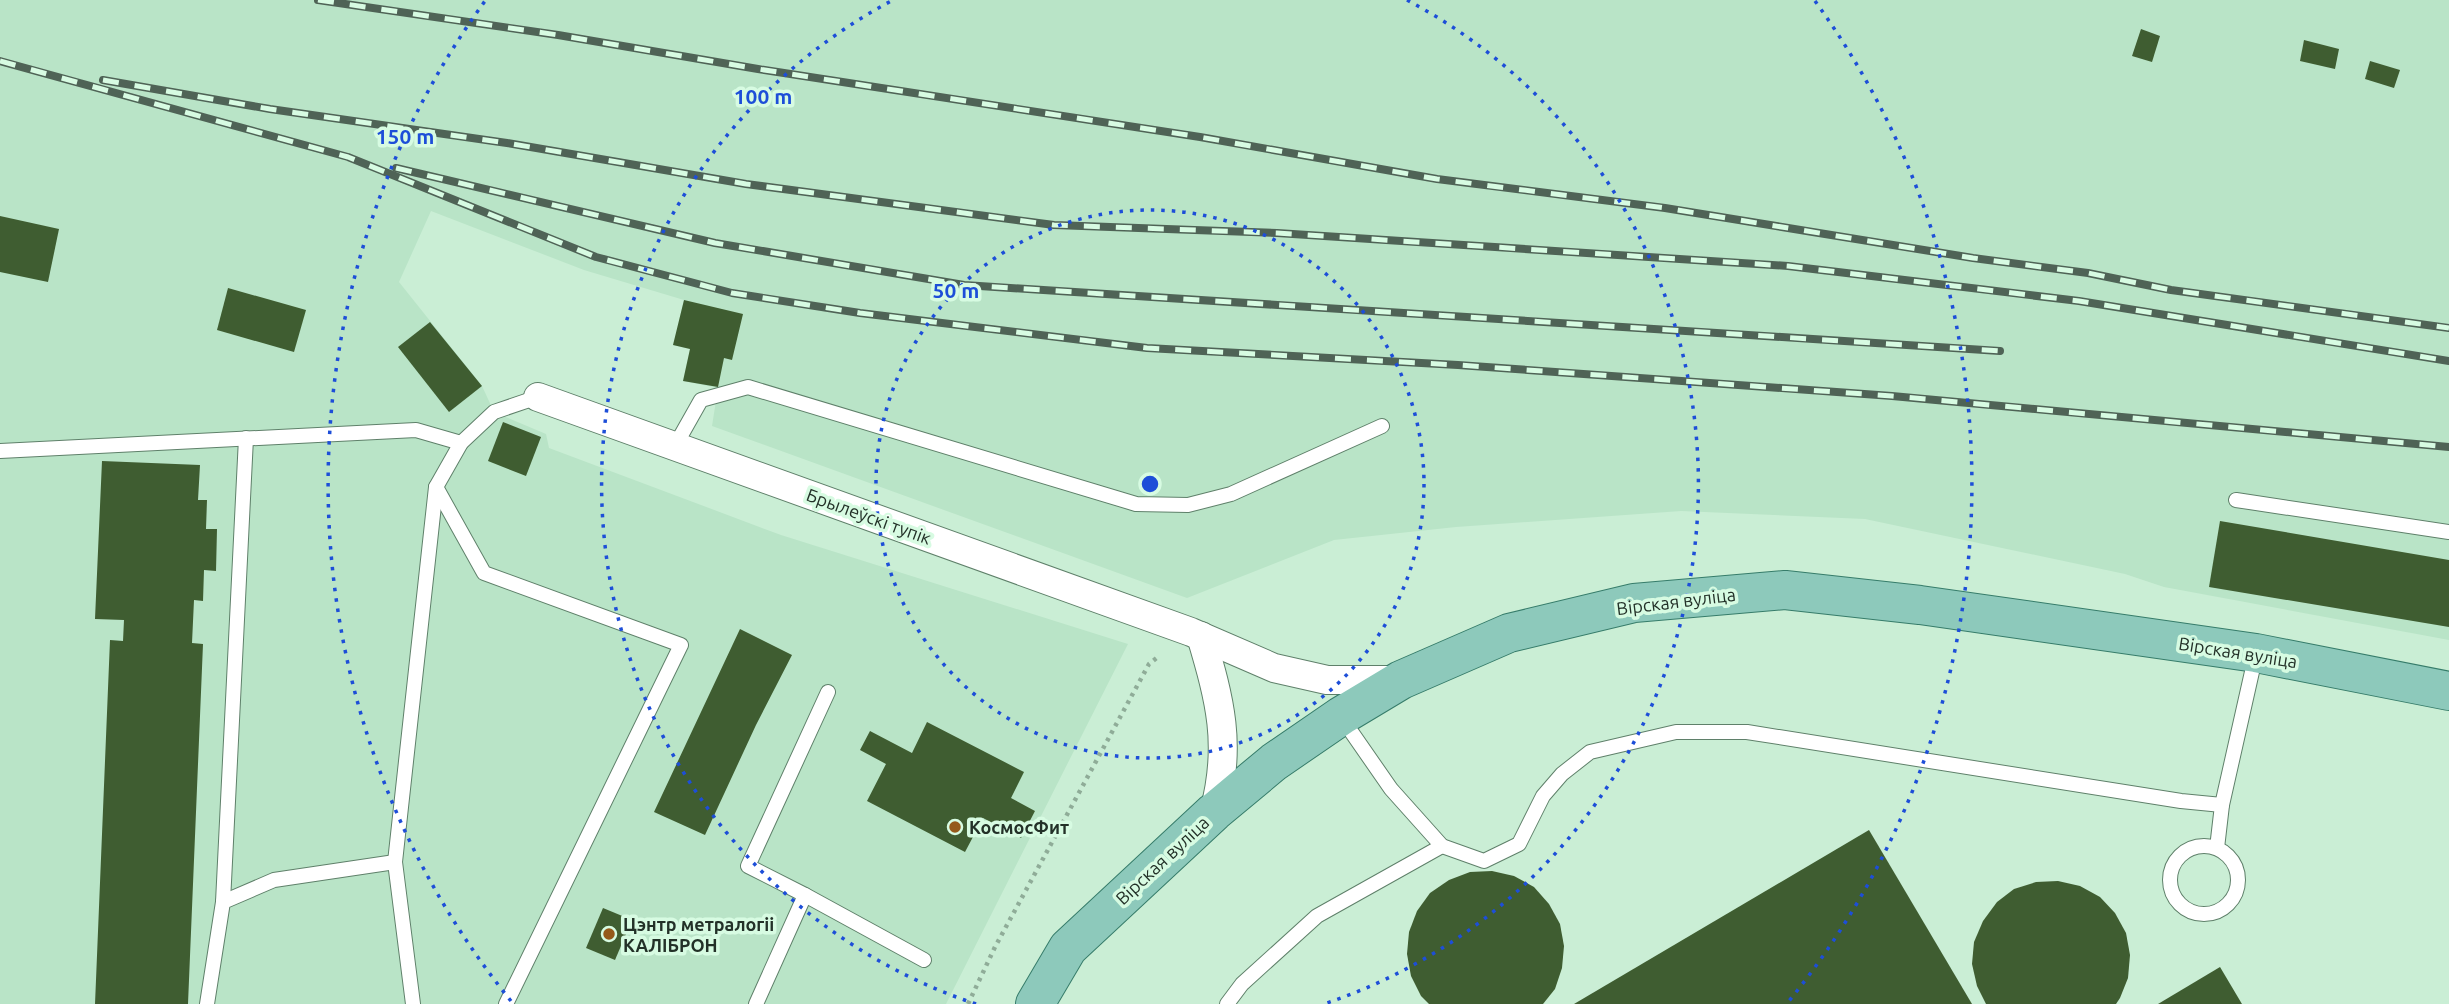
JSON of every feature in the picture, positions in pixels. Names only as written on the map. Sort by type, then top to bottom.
[{"type":"main road","name":"Вірская вуліца","points":[[1036,1001],[1068,948],[1213,812],[1273,762],[1341,716],[1401,680],[1509,634],[1634,603],[1785,590],[1920,605],[2256,653],[2449,691]]},
{"type":"street","name":"Брылеўскі тупік","points":[[538,397],[1196,634],[1274,668],[1328,680],[1401,680]]},
{"type":"street","points":[[1196,634],[1223,720],[1224,765],[1213,812]]},
{"type":"lane","points":[[675,446],[701,400],[748,387],[1136,504],[1188,505],[1231,494],[1382,426]]},
{"type":"lane","points":[[413,1004],[395,862],[436,486],[461,443],[494,412],[538,397]]},
{"type":"lane","points":[[0,451],[416,430],[461,443]]},
{"type":"lane","points":[[207,1004],[223,902],[246,438]]},
{"type":"lane","points":[[436,486],[484,573],[681,645],[506,1004]]},
{"type":"lane","points":[[2236,500],[2449,532]]},
{"type":"lane","points":[[2217,848],[2222,805],[2256,653]]},
{"type":"lane","points":[[828,692],[748,866],[924,960]]},
{"type":"lane","points":[[1341,716],[1391,789],[1442,846],[1484,861],[1519,844],[1543,796],[1562,774],[1590,752],[1676,732],[1748,732],[2181,802],[2222,805]]},
{"type":"lane","points":[[1227,1004],[1242,984],[1317,916],[1442,846]]},
{"type":"lane","points":[[2195,846],[2217,848],[2234,862],[2239,886],[2227,906],[2217,913],[2194,913],[2184,908],[2171,890],[2169,879],[2172,868],[2177,858],[2195,846]]},
{"type":"lane","points":[[223,902],[274,880],[395,862]]},
{"type":"lane","points":[[756,1004],[805,895]]},
{"type":"path","points":[[968,1004],[995,947],[1149,664],[1196,634]]},
{"type":"shaded area","points":[[0,0],[2449,0],[2449,640],[2164,587],[2125,574],[1865,519],[1681,511],[1456,527],[1334,540],[1187,598],[712,426],[718,388],[683,381],[690,349],[673,345],[684,300],[584,270],[431,211],[399,282],[482,386],[494,412],[546,434],[549,448],[781,535],[1128,644],[946,1004],[0,1004]]},
{"type":"building","points":[[2141,29],[2160,36],[2152,62],[2132,56]]},
{"type":"building","points":[[2304,40],[2339,49],[2335,69],[2300,61]]},
{"type":"building","points":[[2370,61],[2400,70],[2394,88],[2365,79]]},
{"type":"building","points":[[0,216],[59,229],[48,282],[0,272]]},
{"type":"building","points":[[228,288],[306,310],[294,352],[217,330]]},
{"type":"building","points":[[684,300],[743,314],[732,360],[724,358],[718,387],[683,381],[690,349],[673,345]]},
{"type":"building","points":[[430,322],[482,386],[449,412],[398,347]]},
{"type":"building","points":[[503,422],[541,437],[526,476],[488,461]]},
{"type":"building","points":[[102,461],[200,465],[198,500],[207,500],[206,529],[217,529],[216,571],[204,570],[203,601],[194,600],[192,643],[203,644],[188,1004],[95,1004],[110,640],[123,641],[124,620],[95,619]]},
{"type":"building","points":[[2220,521],[2449,560],[2449,627],[2209,587]]},
{"type":"building","points":[[740,629],[792,655],[705,835],[654,812]]},
{"type":"building","points":[[927,722],[1024,772],[1011,798],[1035,811],[1021,838],[983,818],[965,852],[867,801],[886,764],[860,750],[870,731],[912,753]]},
{"type":"building","points":[[1869,830],[1972,1004],[1574,1004]]},
{"type":"building","points":[[1492,871],[1514,876],[1534,887],[1549,904],[1560,924],[1564,946],[1562,968],[1555,989],[1543,1004],[1429,1004],[1421,996],[1411,976],[1407,954],[1409,932],[1417,911],[1430,893],[1449,880],[1470,872]]},
{"type":"building","points":[[2058,881],[2080,886],[2100,897],[2115,913],[2126,933],[2130,955],[2128,978],[2120,998],[2116,1004],[1986,1004],[1977,986],[1972,964],[1974,942],[1983,921],[1997,902],[2014,889],[2036,882]]},
{"type":"building","points":[[603,908],[632,920],[615,960],[586,948]]},
{"type":"building","points":[[2220,967],[2242,1004],[2158,1004]]},
{"type":"railway","points":[[318,0],[558,35],[758,69],[1200,137],[1437,179],[1665,208],[1973,258],[2088,273],[2171,290],[2449,328]]},
{"type":"railway","points":[[0,61],[348,157],[596,257],[732,293],[860,313],[1147,348],[1458,365],[1892,396],[2449,447]]},
{"type":"railway","points":[[103,80],[270,109],[507,143],[746,184],[1054,225],[1277,233],[1788,266],[2079,301],[2449,361]]},
{"type":"railway","points":[[396,168],[715,243],[964,285],[2000,351]]},
{"type":"place","name":"КосмосФит","points":[[955,827]]},
{"type":"place","name":"Цэнтр метралогіі КАЛIБРОН","points":[[609,934]]}]
